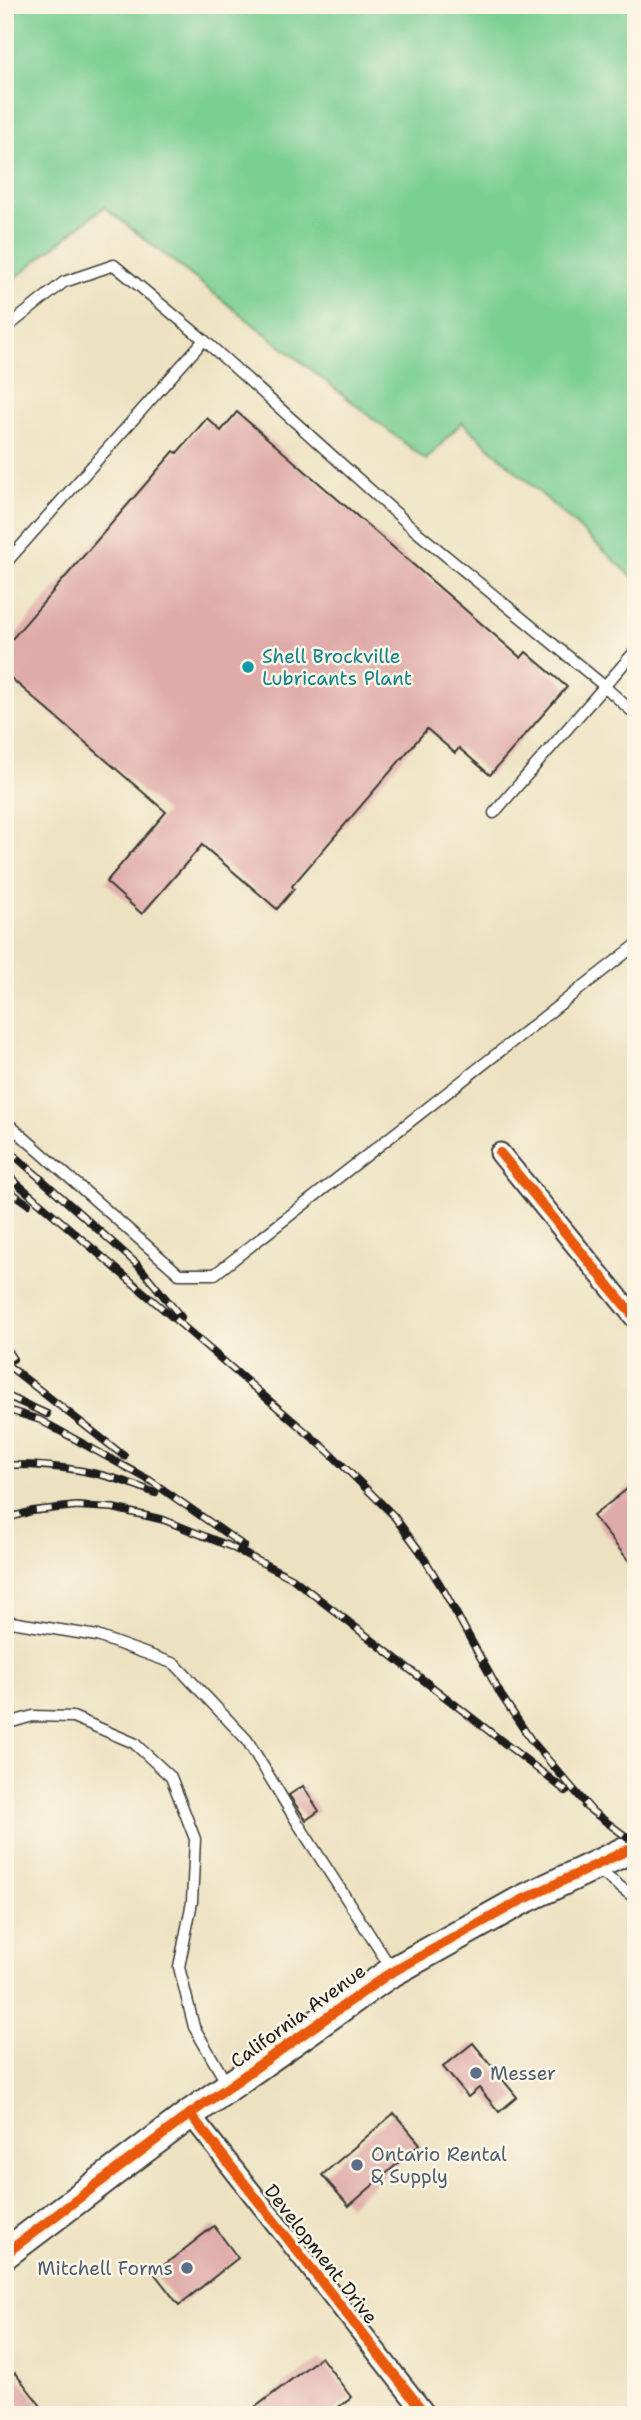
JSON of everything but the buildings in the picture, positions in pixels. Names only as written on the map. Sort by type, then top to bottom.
[{"type":"street","points":[[500,1153],[636,1319]]},
{"type":"street","name":"California Avenue","points":[[5,2254],[190,2114],[394,1971],[520,1901],[636,1846]]},
{"type":"street","name":"Development Drive","points":[[190,2114],[426,2415]]},
{"type":"lane","points":[[5,329],[64,282],[114,265],[204,340],[417,532],[636,715]]},
{"type":"lane","points":[[5,564],[204,340]]},
{"type":"lane","points":[[494,813],[636,650]]},
{"type":"lane","points":[[5,1121],[179,1274],[215,1274],[636,945]]},
{"type":"lane","points":[[5,1622],[97,1636],[175,1664],[247,1740],[394,1971]]},
{"type":"lane","points":[[5,1724],[33,1717],[73,1717],[134,1743],[171,1777],[195,1839],[192,1902],[179,1967],[194,2027],[229,2088]]},
{"type":"lane","points":[[594,1866],[636,1899]]},
{"type":"green space","points":[[5,5],[636,5],[636,580],[462,422],[426,460],[104,207],[5,286]]},
{"type":"railway","points":[[5,1147],[138,1265],[181,1317]]},
{"type":"railway","points":[[5,1173],[328,1451],[393,1515],[419,1550],[501,1695],[531,1740],[593,1812]]},
{"type":"railway","points":[[5,1188],[28,1204]]},
{"type":"railway","points":[[5,1347],[13,1359]]},
{"type":"railway","points":[[5,1363],[124,1456]]},
{"type":"railway","points":[[5,1395],[47,1414]]},
{"type":"railway","points":[[5,1409],[40,1420],[151,1481],[244,1546]]},
{"type":"railway","points":[[5,1465],[82,1471],[155,1493]]},
{"type":"railway","points":[[5,1519],[32,1511],[76,1506],[113,1508],[164,1520],[229,1546],[292,1578],[566,1791]]},
{"type":"railway","points":[[585,1806],[636,1844]]},
{"type":"cycle path","points":[[500,1153],[636,1319]]},
{"type":"cycle path","points":[[5,2254],[190,2114],[387,1975],[520,1901],[636,1846]]},
{"type":"cycle path","points":[[190,2114],[426,2415]]},
{"type":"place","name":"Shell Brockville Lubricants Plant","points":[[248,667]]},
{"type":"place","name":"Messer","points":[[476,2073]]},
{"type":"place","name":"Ontario Rental & Supply","points":[[357,2165]]},
{"type":"place","name":"Mitchell Forms","points":[[187,2268]]}]
